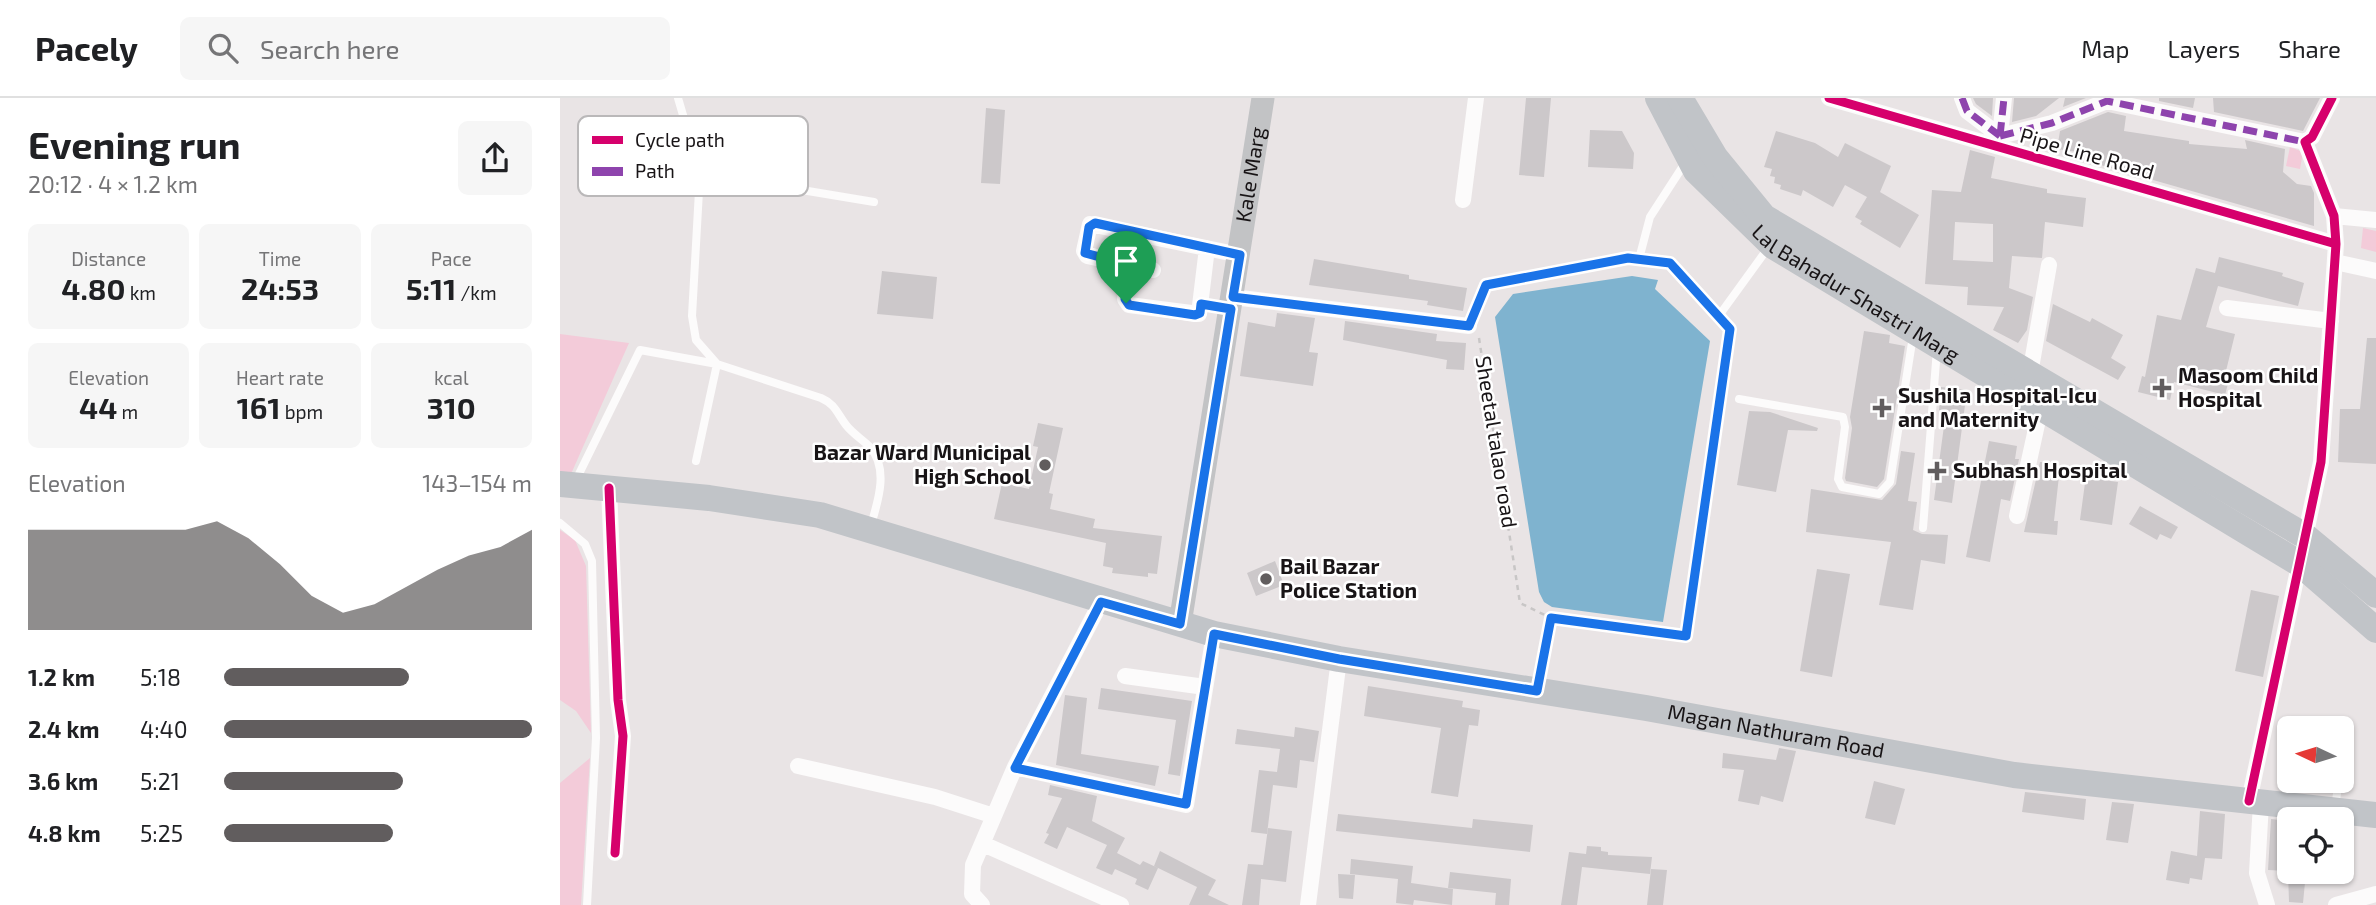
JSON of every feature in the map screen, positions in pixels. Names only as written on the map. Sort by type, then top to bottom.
[{"type":"main road","name":"Kale Marg","points":[[1180,624],[1263,98]]},
{"type":"main road","name":"Lal Bahadur Shastri Marg","points":[[1658,98],[1696,171],[1775,236],[1914,329],[2300,564],[2376,630]]},
{"type":"main road","name":"Lal Bahadur Shastri Marg","points":[[1680,98],[1715,158],[1764,217],[1775,236],[2030,374],[2305,536],[2376,595]]},
{"type":"main road","name":"Magan Nathuram Road","points":[[567,484],[709,498],[807,513],[1214,634],[1339,659],[1805,735],[2014,775],[2304,807]]},
{"type":"main road","name":"Magan Nathuram Road","points":[[2354,812],[2376,815]]},
{"type":"street","points":[[1463,201],[1476,98]]},
{"type":"street","name":"Pipe Line Road","points":[[1829,98],[2336,244]]},
{"type":"street","points":[[1962,98],[1967,111],[2000,136]]},
{"type":"street","points":[[2000,136],[2004,98]]},
{"type":"street","points":[[2000,136],[2052,123],[2107,101],[2125,101],[2305,142],[2312,137],[2332,98]]},
{"type":"street","points":[[2267,905],[2257,873],[2255,802],[2321,461],[2336,244],[2334,216],[2305,142]]},
{"type":"street","points":[[2334,216],[2376,220]]},
{"type":"street","points":[[1153,270],[1087,256],[1084,251],[1090,224],[1240,255]]},
{"type":"street","points":[[1129,265],[1125,299],[1129,305],[1195,315],[1200,313],[1207,248]]},
{"type":"street","points":[[2335,262],[2376,271]]},
{"type":"street","points":[[2030,374],[2049,265]]},
{"type":"street","points":[[1201,304],[1232,303],[1469,326]]},
{"type":"street","points":[[2227,308],[2330,321]]},
{"type":"street","points":[[2017,516],[2041,407]]},
{"type":"street","points":[[609,488],[618,700],[623,736],[615,853]]},
{"type":"street","points":[[982,905],[972,894],[973,865],[1015,768],[1101,602]]},
{"type":"street","points":[[1015,768],[1186,804],[1214,634]]},
{"type":"street","points":[[1308,905],[1339,659]]},
{"type":"street","points":[[1125,676],[1206,687]]},
{"type":"street","points":[[798,766],[935,797],[995,816]]},
{"type":"street","points":[[983,844],[1121,905]]},
{"type":"street","points":[[2336,905],[2376,894]]},
{"type":"lane","points":[[677,98],[683,116]]},
{"type":"lane","points":[[1689,158],[1650,217],[1639,258],[1670,263],[1730,329],[1718,409]]},
{"type":"lane","points":[[808,191],[874,202]]},
{"type":"lane","points":[[700,196],[692,316],[696,340],[717,364]]},
{"type":"lane","points":[[1718,317],[1775,236]]},
{"type":"lane","points":[[1740,400],[1843,417],[1845,427],[1838,479],[1842,487],[1879,494],[1890,482],[1914,329]]},
{"type":"lane","points":[[1923,528],[1937,343]]},
{"type":"lane","points":[[567,484],[640,350],[717,364],[832,403],[851,431],[873,450],[879,467],[881,489],[870,531]]},
{"type":"lane","points":[[696,461],[717,364]]},
{"type":"lane","points":[[560,523],[586,544],[592,561],[596,738],[587,905]]},
{"type":"path","points":[[1469,326],[1486,285],[1639,258]]},
{"type":"path","points":[[1537,691],[1551,618]]},
{"type":"shaded area","points":[[2290,147],[2303,152],[2300,169],[2286,166]]},
{"type":"shaded area","points":[[2363,228],[2376,231],[2376,252],[2361,248]]},
{"type":"shaded area","points":[[560,334],[629,343],[571,474],[560,472]]},
{"type":"shaded area","points":[[560,530],[575,540],[586,566],[591,733],[576,711],[560,700]]},
{"type":"shaded area","points":[[590,758],[581,905],[560,905],[560,783]]},
{"type":"water","points":[[1632,276],[1658,280],[1655,289],[1710,341],[1663,622],[1552,607],[1544,602],[1539,592],[1495,317],[1513,294]]},
{"type":"building","points":[[1526,98],[1551,98],[1544,177],[1519,175]]},
{"type":"building","points":[[1973,98],[1993,98],[1992,116],[1976,104]]},
{"type":"building","points":[[2014,98],[2059,98],[2036,116],[2012,122]]},
{"type":"building","points":[[2065,98],[2086,98],[2063,107]]},
{"type":"building","points":[[2159,98],[2195,98],[2193,108],[2159,101]]},
{"type":"building","points":[[2213,98],[2320,98],[2303,131],[2214,112]]},
{"type":"building","points":[[986,108],[1005,110],[1000,184],[981,183]]},
{"type":"building","points":[[2108,112],[2126,116],[2124,131],[2189,141],[2189,144],[2247,149],[2245,140],[2285,149],[2283,172],[2297,184],[2311,186],[2314,193],[2314,226],[2090,162],[2091,154],[2057,149],[2060,131]]},
{"type":"building","points":[[1590,130],[1622,131],[1634,153],[1633,169],[1588,167]]},
{"type":"building","points":[[1776,131],[1815,143],[1838,157],[1845,143],[1891,166],[1880,192],[1919,215],[1900,248],[1860,224],[1862,221],[1855,217],[1867,197],[1845,185],[1833,207],[1803,190],[1801,196],[1780,189],[1781,185],[1774,183],[1775,177],[1770,176],[1772,169],[1764,167]]},
{"type":"building","points":[[1970,150],[1995,157],[1991,178],[2047,189],[2047,193],[2086,198],[2083,227],[2045,222],[2042,258],[2012,256],[2009,288],[2033,297],[2027,330],[2018,343],[1993,330],[2004,307],[1967,305],[1968,287],[1925,284],[1932,190],[1961,192]],"holes":[[[1955,222],[1993,224],[1993,262],[1953,260]]]},
{"type":"building","points":[[2219,257],[2283,273],[2282,276],[2304,283],[2298,306],[2218,286],[2206,327],[2235,334],[2225,375],[2230,376],[2225,395],[2174,382],[2170,400],[2138,392],[2142,376],[2145,377],[2157,315],[2181,320],[2196,268],[2215,273]]},
{"type":"building","points":[[1314,259],[1467,288],[1463,311],[1427,305],[1428,301],[1309,285]]},
{"type":"building","points":[[882,271],[937,277],[933,319],[877,314]]},
{"type":"building","points":[[2053,304],[2090,322],[2092,318],[2123,335],[2111,358],[2126,367],[2118,380],[2046,341]]},
{"type":"building","points":[[1277,313],[1315,318],[1309,352],[1318,353],[1313,386],[1240,376],[1248,322],[1275,327]]},
{"type":"building","points":[[1345,321],[1437,334],[1436,341],[1466,343],[1464,370],[1446,369],[1447,360],[1343,340]]},
{"type":"building","name":"Sushila Hospital-Icu and Maternity","points":[[1864,331],[1890,335],[1889,343],[1905,346],[1884,479],[1877,487],[1846,481],[1845,478],[1852,428],[1850,417]]},
{"type":"building","points":[[2367,338],[2376,338],[2376,464],[2338,462],[2340,409],[2360,409]]},
{"type":"building","points":[[1941,387],[1967,390],[1952,503],[1934,500],[1946,411],[1939,410]]},
{"type":"building","points":[[1749,411],[1770,412],[1818,428],[1817,431],[1788,430],[1776,492],[1737,485]]},
{"type":"building","name":"Bazar Ward Municipal High School","points":[[1038,423],[1063,428],[1049,493],[1053,494],[1050,509],[1095,519],[1093,528],[1162,536],[1157,574],[1148,573],[1148,577],[1112,573],[1113,568],[1103,566],[1106,543],[994,519],[1002,483],[1029,489],[1038,447],[1033,446]]},
{"type":"building","points":[[1989,441],[2017,446],[2015,459],[2019,459],[2010,501],[2001,499],[1990,562],[1966,557]]},
{"type":"building","points":[[1901,451],[1915,453],[1908,501],[1917,502],[1913,530],[1922,534],[1948,535],[1945,564],[1921,560],[1913,610],[1879,605],[1891,542],[1806,532],[1811,489],[1882,500],[1896,484]]},
{"type":"building","points":[[2040,462],[2048,462],[2047,474],[2059,476],[2054,521],[2058,521],[2057,535],[2024,532]]},
{"type":"building","points":[[2087,468],[2104,470],[2103,480],[2118,482],[2112,525],[2080,520]]},
{"type":"building","points":[[2140,506],[2178,527],[2171,539],[2160,534],[2157,540],[2129,524]]},
{"type":"building","name":"Bail Bazar Police Station","points":[[1275,561],[1284,585],[1256,596],[1247,573]]},
{"type":"building","points":[[1817,569],[1850,574],[1832,677],[1800,671]]},
{"type":"building","points":[[2251,590],[2279,596],[2263,677],[2235,671]]},
{"type":"building","points":[[1368,686],[1463,701],[1462,707],[1480,710],[1478,726],[1469,725],[1458,797],[1431,793],[1441,728],[1364,716]]},
{"type":"building","points":[[1101,688],[1192,701],[1180,776],[1168,774],[1176,720],[1098,709]]},
{"type":"building","points":[[1065,695],[1087,698],[1081,754],[1159,766],[1155,786],[1056,765]]},
{"type":"building","points":[[1295,727],[1319,731],[1314,762],[1300,760],[1297,788],[1273,785],[1267,834],[1251,832],[1259,770],[1277,772],[1280,749],[1235,744],[1237,729],[1294,737]]},
{"type":"building","points":[[1779,748],[1796,751],[1783,802],[1761,796],[1759,805],[1738,801],[1744,770],[1722,768],[1723,753],[1776,760]]},
{"type":"building","points":[[1874,781],[1905,789],[1895,825],[1865,818]]},
{"type":"building","points":[[1050,785],[1097,796],[1092,821],[1125,838],[1117,853],[1140,865],[1143,861],[1158,868],[1148,890],[1135,884],[1137,879],[1115,869],[1112,875],[1096,868],[1107,845],[1067,827],[1057,849],[1044,843],[1062,798],[1048,795]]},
{"type":"building","points":[[2025,792],[2086,799],[2084,820],[2022,812]]},
{"type":"building","points":[[2112,802],[2134,804],[2128,843],[2106,840]]},
{"type":"building","points":[[2200,811],[2225,814],[2222,859],[2205,858],[2202,880],[2190,878],[2189,884],[2166,880],[2171,851],[2197,856]]},
{"type":"building","points":[[1338,814],[1472,828],[1473,819],[1533,825],[1530,852],[1336,831]]},
{"type":"building","points":[[2271,819],[2277,820],[2277,870],[2268,870]]},
{"type":"building","points":[[1268,828],[1292,831],[1286,882],[1261,879],[1259,905],[1242,905],[1248,864],[1263,865]]},
{"type":"building","points":[[1587,846],[1601,847],[1601,851],[1608,852],[1608,855],[1652,857],[1650,874],[1582,867],[1577,905],[1561,905],[1569,852],[1586,854]]},
{"type":"building","points":[[1160,851],[1216,880],[1208,895],[1229,905],[1189,905],[1197,887],[1154,866]]},
{"type":"building","points":[[1351,859],[1413,866],[1411,883],[1453,889],[1452,905],[1414,900],[1413,905],[1396,903],[1398,879],[1350,874]]},
{"type":"building","points":[[1651,869],[1667,870],[1663,905],[1647,905]]},
{"type":"building","points":[[1450,872],[1511,879],[1509,905],[1495,905],[1496,893],[1448,888]]},
{"type":"building","points":[[1338,874],[1355,875],[1353,899],[1339,898]]},
{"type":"building","points":[[2288,884],[2305,884],[2303,903],[2289,902]]},
{"type":"marked path","points":[[1962,98],[1967,111],[2000,136]]},
{"type":"marked path","points":[[2000,136],[2004,98]]},
{"type":"marked path","points":[[2000,136],[2052,123],[2107,101],[2305,142]]},
{"type":"marked path","points":[[1233,297],[1469,326]]},
{"type":"cycle path","points":[[1829,98],[2336,244]]},
{"type":"cycle path","points":[[2249,801],[2321,462],[2336,244],[2334,216],[2305,142],[2312,137],[2332,98]]},
{"type":"cycle path","points":[[609,488],[618,700],[623,736],[615,853]]},
{"type":"cycle path","points":[[1015,767],[1186,805],[1214,634]]},
{"type":"place","name":"Masoom Child Hospital","points":[[2162,388]]},
{"type":"place","name":"Sushila Hospital-Icu and Maternity","points":[[1882,408]]},
{"type":"place","name":"Bazar Ward Municipal High School","points":[[1045,465]]},
{"type":"place","name":"Subhash Hospital","points":[[1937,471]]},
{"type":"place","name":"Bail Bazar Police Station","points":[[1266,579]]},
{"type":"route","points":[[1090,224],[1240,255],[1233,297],[1469,326],[1486,285],[1628,258],[1670,263],[1730,329],[1686,636],[1551,618],[1537,691],[1339,659],[1214,634],[1186,804],[1015,768],[1101,602],[1180,624],[1231,309],[1201,304],[1200,313],[1195,315],[1126,303],[1129,265],[1087,256],[1084,251],[1090,224]]}]
